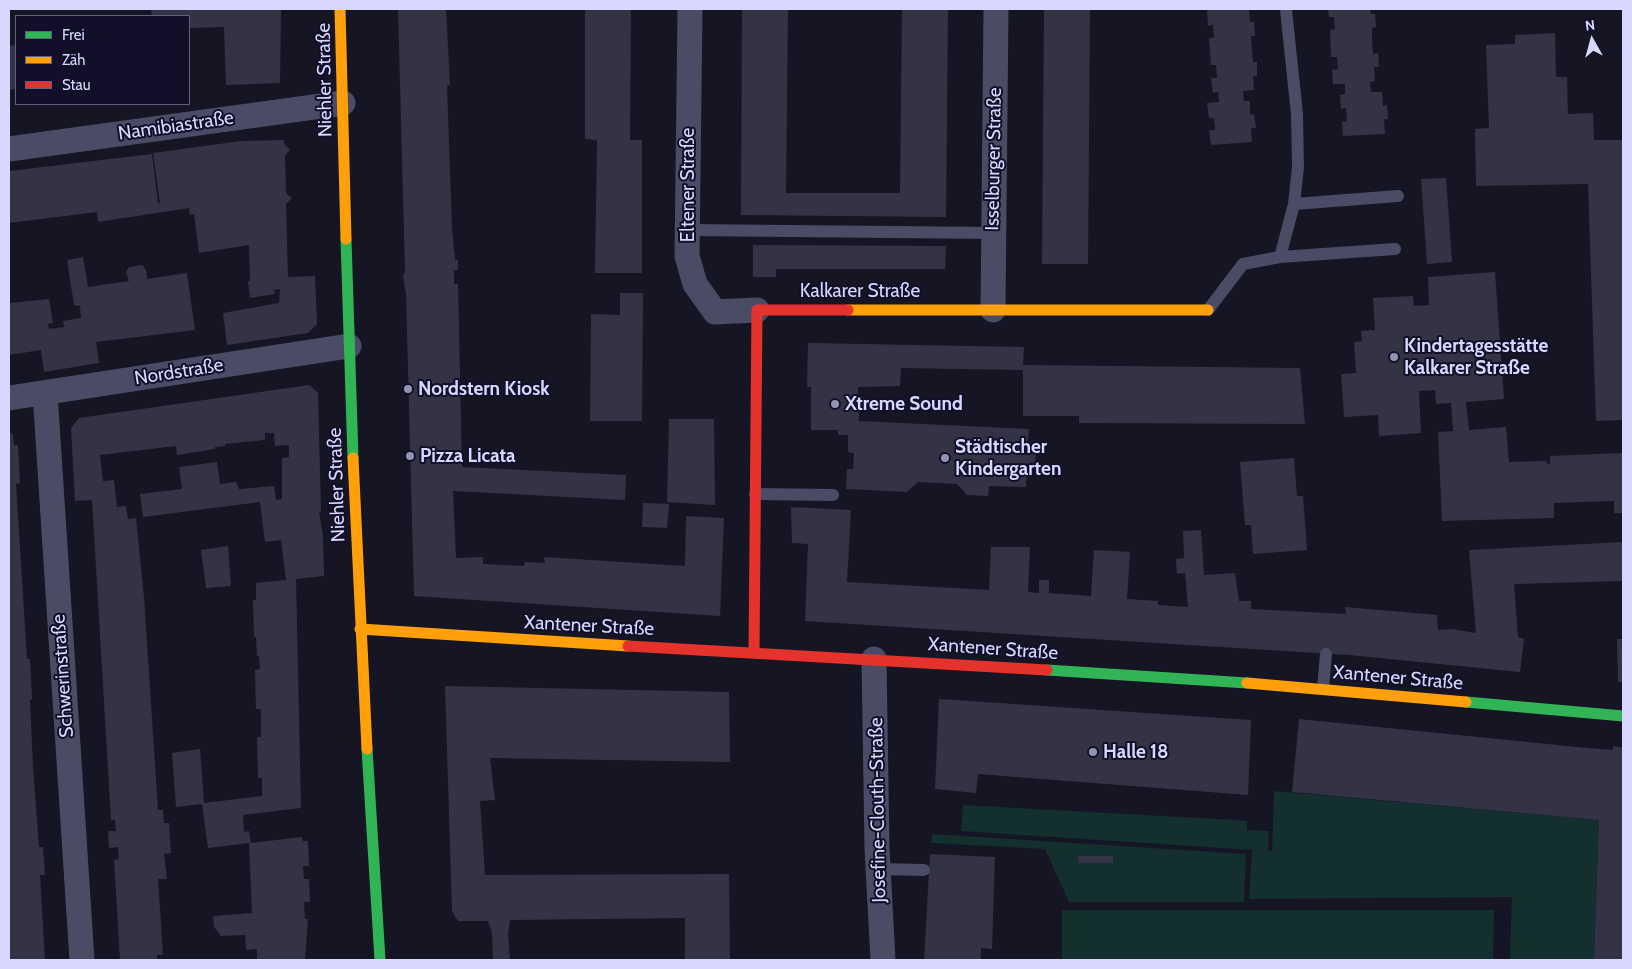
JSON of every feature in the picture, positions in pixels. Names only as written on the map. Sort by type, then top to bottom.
[{"type":"street","name":"Niehler Straße","points":[[340,9],[349,346],[360,629],[380,960]]},
{"type":"street","name":"Eltener Straße","points":[[690,9],[688,256],[695,284],[715,312],[757,310]]},
{"type":"street","name":"Isselburger Straße","points":[[993,310],[996,9]]},
{"type":"street","name":"Namibiastraße","points":[[9,149],[343,103]]},
{"type":"street","name":"Kalkarer Straße","points":[[757,310],[1208,310]]},
{"type":"street","points":[[754,652],[757,310]]},
{"type":"street","name":"Nordstraße","points":[[9,398],[349,346]]},
{"type":"street","name":"Schwerinstraße","points":[[45,393],[82,960]]},
{"type":"street","name":"Xantener Straße","points":[[360,629],[1323,688],[1623,716]]},
{"type":"street","name":"Josefine-Clouth-Straße","points":[[874,659],[878,869],[882,960]]},
{"type":"lane","points":[[1280,256],[1294,204],[1298,167],[1298,114],[1286,10]]},
{"type":"lane","points":[[1294,204],[1398,196]]},
{"type":"lane","points":[[687,230],[994,233]]},
{"type":"lane","name":"Kalkarer Straße","points":[[1208,310],[1243,264],[1280,256],[1395,249]]},
{"type":"lane","points":[[755,494],[832,495]]},
{"type":"lane","points":[[1323,688],[1326,654]]},
{"type":"lane","points":[[878,869],[924,870]]},
{"type":"green space","points":[[1274,791],[1599,820],[1594,960],[1510,960],[1512,897],[1249,899],[1252,850],[961,831],[963,805],[1236,820],[1247,821],[1247,830],[1269,831],[1268,851],[1272,851]]},
{"type":"green space","points":[[932,834],[1246,854],[1244,902],[1069,902],[1045,849],[931,843]]},
{"type":"green space","points":[[1062,910],[1494,910],[1493,960],[1062,960]]},
{"type":"building","points":[[151,9],[281,9],[280,83],[226,85],[224,27],[190,28],[190,15],[152,15]]},
{"type":"building","points":[[398,9],[446,9],[450,85],[447,85],[452,227],[455,260],[458,260],[458,270],[454,270],[454,284],[458,284],[462,467],[626,475],[625,500],[453,491],[456,558],[483,557],[483,564],[524,566],[525,562],[545,563],[544,557],[685,566],[686,516],[724,518],[720,616],[414,596],[406,293],[403,277],[405,271]]},
{"type":"building","points":[[585,9],[631,9],[630,140],[642,140],[642,273],[595,273],[597,140],[585,139]]},
{"type":"building","points":[[742,9],[788,9],[786,193],[900,193],[902,9],[948,9],[946,217],[741,215]]},
{"type":"building","points":[[1044,9],[1090,9],[1088,264],[1042,264]]},
{"type":"building","points":[[1212,9],[1249,9],[1250,22],[1254,22],[1255,36],[1251,36],[1253,62],[1257,62],[1257,76],[1253,76],[1254,90],[1243,91],[1244,101],[1250,101],[1250,115],[1254,114],[1256,128],[1251,128],[1252,142],[1211,145],[1209,130],[1215,130],[1214,118],[1209,118],[1207,103],[1219,102],[1218,92],[1213,93],[1211,78],[1217,78],[1216,65],[1211,65],[1209,38],[1214,38],[1213,25],[1208,26],[1207,11]]},
{"type":"building","points":[[1328,9],[1370,9],[1371,14],[1375,14],[1376,27],[1372,28],[1372,41],[1373,54],[1378,53],[1379,67],[1374,67],[1375,81],[1370,82],[1371,92],[1382,92],[1383,106],[1387,105],[1388,119],[1384,119],[1385,134],[1343,136],[1342,122],[1347,121],[1346,108],[1341,109],[1340,95],[1345,94],[1345,84],[1333,84],[1332,70],[1338,69],[1337,57],[1331,57],[1330,30],[1335,29],[1334,17],[1329,17]]},
{"type":"building","points":[[1555,33],[1556,77],[1567,77],[1568,114],[1593,113],[1594,140],[1623,140],[1623,420],[1596,421],[1588,184],[1476,186],[1475,129],[1489,128],[1486,45],[1515,44],[1515,35]]},
{"type":"building","points":[[15,45],[15,89],[9,90],[9,46]]},
{"type":"building","points":[[284,140],[284,144],[290,150],[285,156],[286,193],[292,198],[286,204],[288,277],[315,276],[317,324],[308,333],[227,345],[223,313],[279,303],[280,289],[274,290],[275,294],[250,298],[248,281],[250,281],[249,245],[199,253],[194,214],[190,215],[189,208],[98,222],[97,212],[9,223],[9,171],[152,154],[158,203],[160,203],[153,153],[241,141]]},
{"type":"building","points":[[1446,178],[1452,262],[1427,264],[1421,179]]},
{"type":"building","points":[[753,245],[946,246],[945,269],[776,269],[776,277],[753,277]]},
{"type":"building","points":[[83,257],[88,287],[129,281],[126,272],[129,267],[142,265],[146,270],[147,279],[187,273],[195,330],[96,342],[99,363],[44,372],[41,350],[9,355],[9,303],[49,299],[53,323],[48,324],[49,329],[64,327],[63,321],[81,318],[80,306],[74,305],[67,260]]},
{"type":"building","points":[[1495,272],[1504,399],[1466,402],[1469,430],[1506,427],[1509,462],[1546,461],[1547,464],[1550,464],[1550,456],[1623,453],[1623,513],[1614,513],[1614,501],[1554,503],[1554,518],[1442,521],[1438,432],[1453,431],[1451,403],[1436,404],[1435,390],[1419,391],[1421,433],[1379,436],[1378,415],[1344,417],[1341,374],[1356,373],[1354,342],[1362,341],[1361,331],[1375,330],[1373,298],[1413,296],[1414,306],[1429,305],[1428,277]]},
{"type":"building","points":[[620,293],[643,293],[642,421],[590,421],[591,314],[620,315]]},
{"type":"building","points":[[808,343],[1024,347],[1023,365],[1300,368],[1305,424],[1079,423],[1079,416],[1023,416],[1023,370],[901,368],[900,386],[858,387],[859,421],[1029,429],[1028,444],[1036,453],[1035,464],[1027,472],[1026,487],[989,486],[988,496],[967,495],[957,484],[918,482],[907,492],[846,489],[847,469],[853,469],[854,453],[848,452],[848,435],[838,435],[838,430],[811,430],[811,387],[807,387]]},
{"type":"building","points":[[309,385],[318,393],[321,512],[319,512],[323,535],[324,576],[296,579],[301,808],[243,815],[244,832],[249,831],[251,843],[302,837],[303,841],[308,841],[309,866],[303,866],[304,879],[309,879],[310,902],[304,902],[305,919],[308,919],[305,960],[257,960],[257,949],[246,950],[245,935],[221,936],[214,927],[213,916],[252,913],[249,843],[208,848],[202,804],[176,807],[172,753],[200,749],[204,803],[262,796],[262,778],[258,778],[257,737],[261,737],[261,709],[256,709],[255,670],[260,669],[256,637],[254,637],[253,600],[256,600],[256,583],[286,580],[281,540],[265,542],[260,502],[143,517],[140,494],[182,489],[179,467],[217,462],[220,484],[236,482],[239,489],[274,486],[276,500],[282,499],[282,458],[289,457],[289,445],[275,446],[274,433],[265,433],[265,440],[225,444],[225,446],[215,447],[215,449],[177,455],[176,446],[100,455],[103,481],[114,480],[117,507],[126,506],[128,519],[136,518],[144,597],[158,810],[163,810],[164,823],[169,823],[171,853],[164,854],[167,879],[158,879],[163,955],[157,955],[157,960],[120,960],[114,860],[119,859],[118,847],[109,848],[108,831],[116,831],[115,820],[111,820],[92,500],[75,501],[71,428],[79,418]]},
{"type":"building","points":[[669,419],[714,419],[715,505],[667,502]]},
{"type":"building","points":[[9,431],[13,435],[14,445],[18,445],[20,483],[16,484],[27,659],[30,659],[33,767],[39,847],[43,847],[45,875],[40,875],[45,960],[9,960]]},
{"type":"building","points":[[1294,458],[1297,496],[1303,496],[1307,550],[1253,554],[1251,525],[1245,525],[1240,462]]},
{"type":"building","points":[[643,503],[669,504],[667,528],[642,527]]},
{"type":"building","points":[[791,507],[851,510],[847,582],[989,590],[991,547],[1030,547],[1028,592],[1039,593],[1039,580],[1049,580],[1049,593],[1091,596],[1094,550],[1130,552],[1127,599],[1158,601],[1158,605],[1188,607],[1185,573],[1177,574],[1176,559],[1184,558],[1183,531],[1201,530],[1204,575],[1235,573],[1239,601],[1251,601],[1251,609],[1346,614],[1345,607],[1437,615],[1438,630],[1452,629],[1476,633],[1469,550],[1623,542],[1623,581],[1514,584],[1518,637],[1524,639],[1520,672],[1349,655],[805,621],[808,544],[792,543]]},
{"type":"building","points":[[228,546],[231,586],[206,588],[201,550]]},
{"type":"building","points":[[1617,639],[1623,639],[1623,682],[1618,682]]},
{"type":"building","points":[[445,686],[729,692],[730,762],[490,758],[495,800],[480,801],[485,875],[729,874],[730,960],[685,960],[685,918],[510,920],[508,934],[510,960],[493,960],[492,933],[488,921],[458,921],[452,911]]},
{"type":"building","name":"Halle 18","points":[[939,699],[1251,720],[1248,795],[978,774],[976,793],[935,789]]},
{"type":"building","points":[[1299,719],[1587,748],[1613,750],[1613,746],[1623,748],[1623,960],[1594,960],[1599,820],[1292,792]]},
{"type":"building","points":[[930,854],[995,857],[992,949],[981,948],[981,960],[924,960]]},
{"type":"building","points":[[1078,856],[1113,856],[1113,863],[1078,863]]},
{"type":"traffic: fast","points":[[346,239],[353,458]]},
{"type":"traffic: fast","points":[[1047,670],[1247,683]]},
{"type":"traffic: fast","points":[[1466,702],[1623,716]]},
{"type":"traffic: fast","points":[[367,749],[380,960]]},
{"type":"traffic: slow","points":[[340,9],[346,239]]},
{"type":"traffic: slow","points":[[848,310],[1208,310]]},
{"type":"traffic: slow","points":[[353,458],[367,749]]},
{"type":"traffic: slow","points":[[360,629],[628,646]]},
{"type":"traffic: slow","points":[[1247,683],[1466,702]]},
{"type":"traffic: jam","points":[[754,652],[757,310],[848,310]]},
{"type":"traffic: jam","points":[[628,646],[1047,670]]},
{"type":"place","name":"Kindertagesstätte Kalkarer Straße","points":[[1394,357]]},
{"type":"place","name":"Nordstern Kiosk","points":[[408,389]]},
{"type":"place","name":"Xtreme Sound","points":[[835,404]]},
{"type":"place","name":"Pizza Licata","points":[[410,456]]},
{"type":"place","name":"Städtischer Kindergarten","points":[[945,458]]},
{"type":"place","name":"Halle 18","points":[[1093,752]]}]
